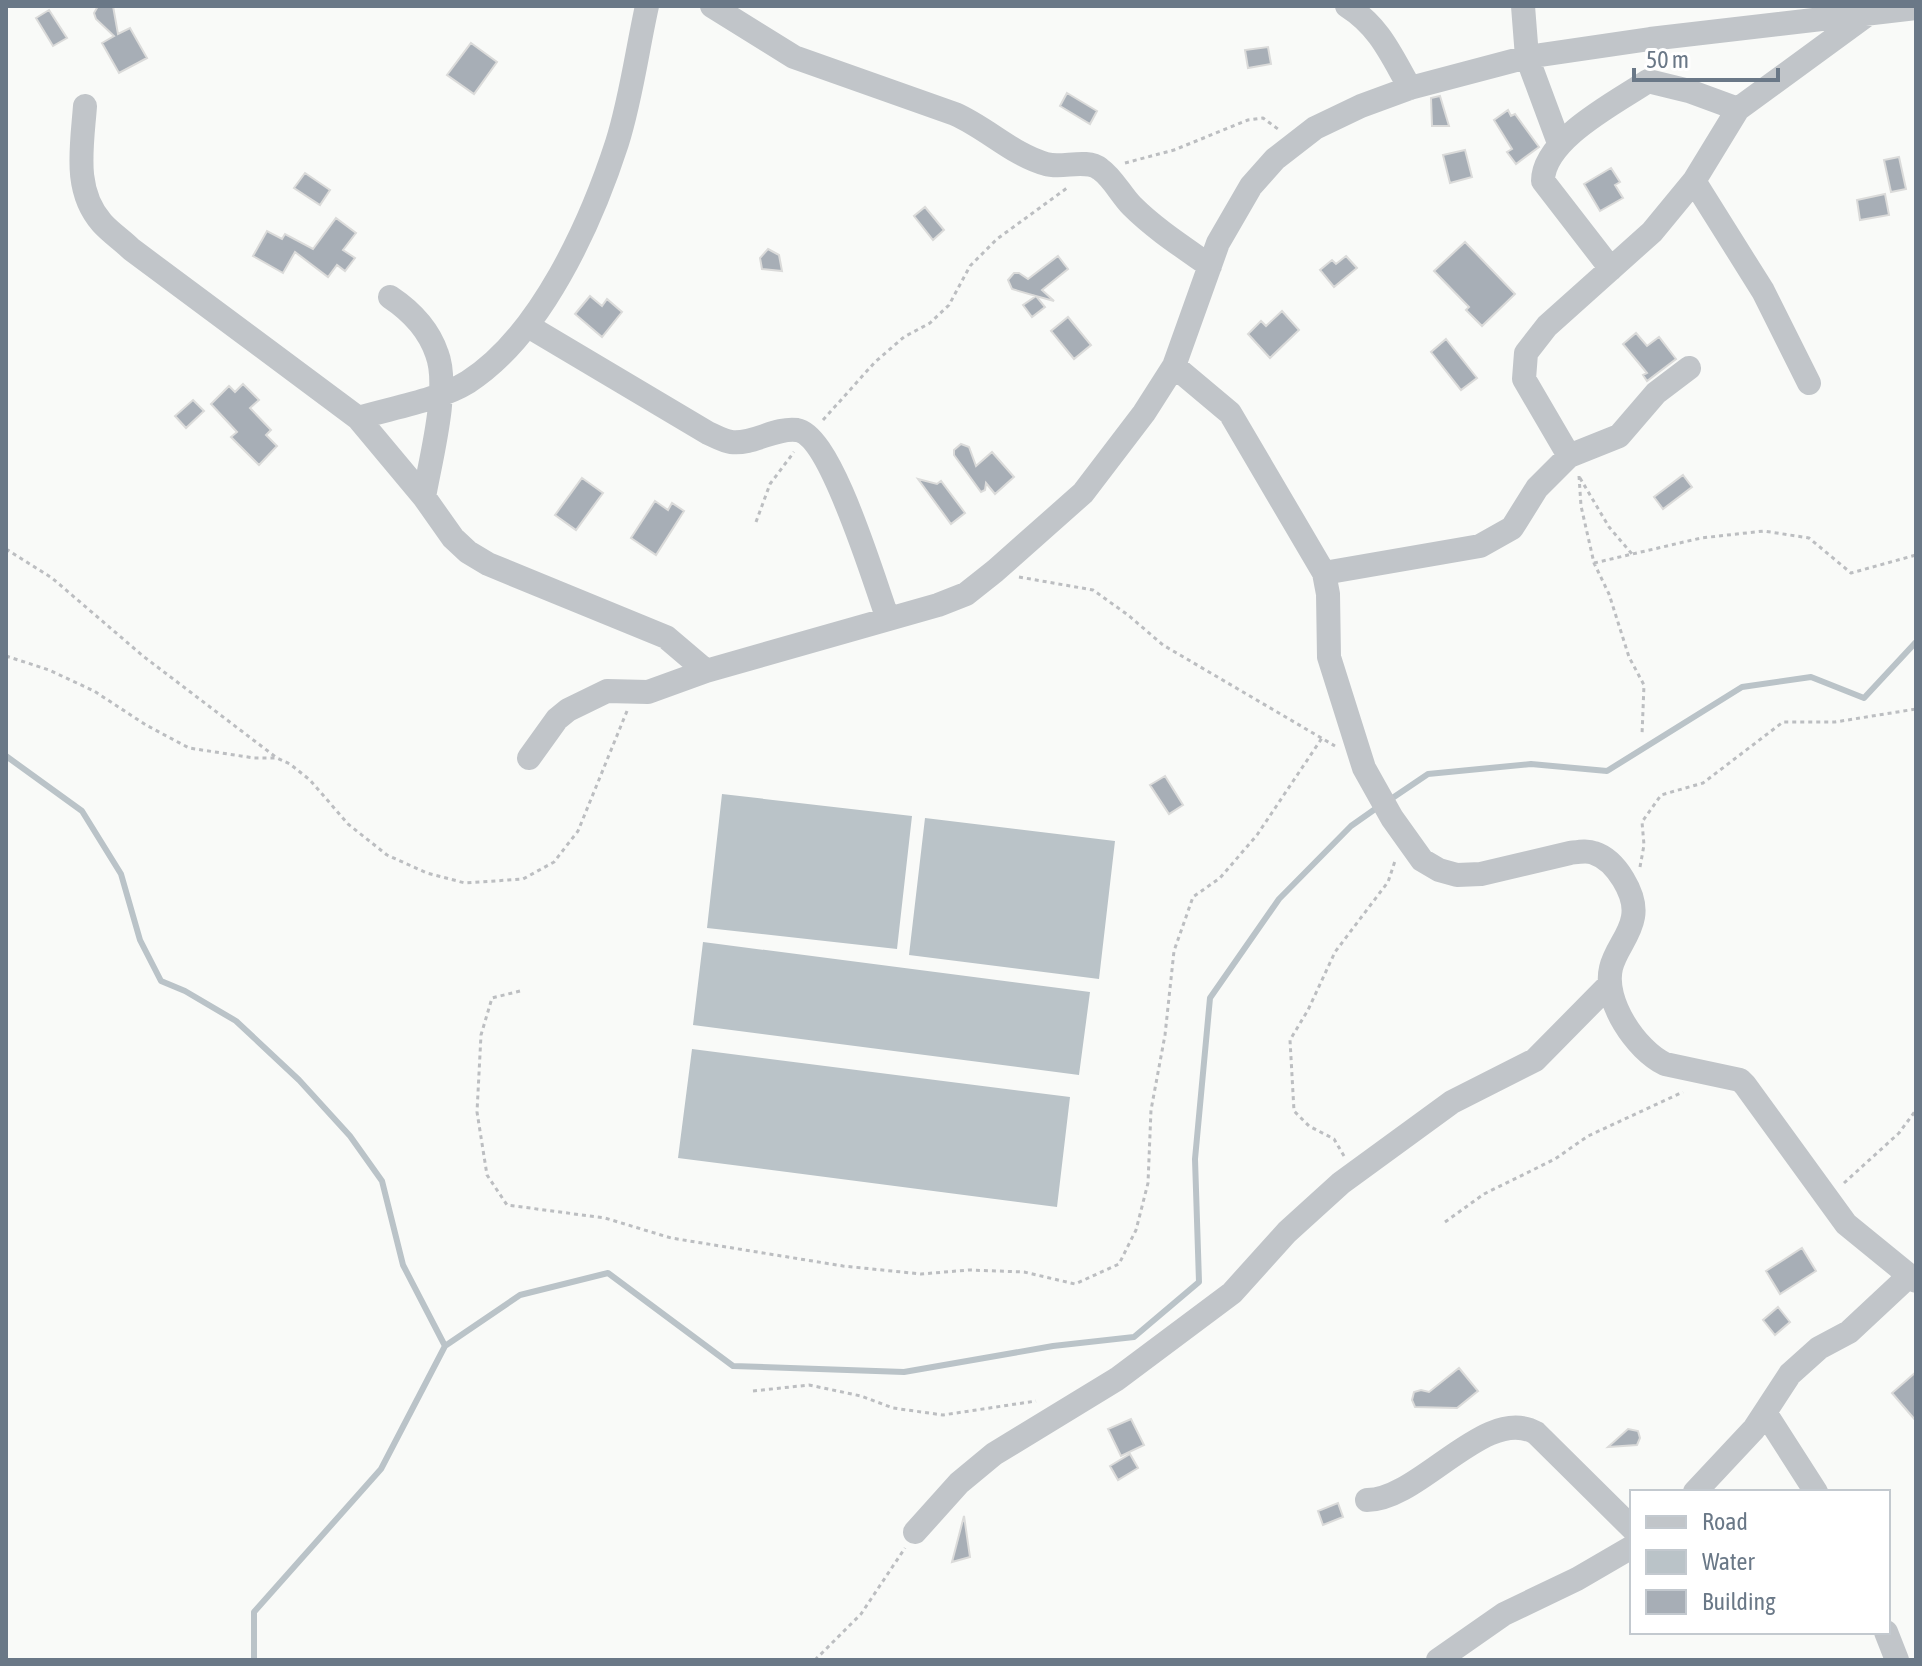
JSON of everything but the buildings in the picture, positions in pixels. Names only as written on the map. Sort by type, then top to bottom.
[{"type":"street","points":[[358,418],[441,394],[466,383],[491,365],[528,326],[579,242],[618,141],[647,6]]},
{"type":"street","points":[[712,6],[794,57],[964,118],[1038,161],[1050,166],[1095,166],[1102,169],[1131,205],[1160,231],[1210,266]]},
{"type":"street","points":[[1347,6],[1368,20],[1376,30],[1410,88]]},
{"type":"street","points":[[1523,6],[1527,57],[1559,143]]},
{"type":"street","points":[[529,758],[540,739],[568,710],[607,691],[648,692],[706,671],[888,619],[966,594],[995,571],[1083,493],[1144,413],[1174,366],[1218,243],[1251,186],[1275,159],[1315,128],[1410,88],[1527,57],[1650,39],[1916,8]]},
{"type":"street","points":[[1574,466],[1524,379],[1526,353],[1547,326],[1652,232],[1694,181],[1738,109],[1870,12]]},
{"type":"street","points":[[1648,81],[1650,39]]},
{"type":"street","points":[[1611,269],[1543,181],[1544,170],[1559,143],[1648,81],[1689,91],[1738,109]]},
{"type":"street","points":[[85,106],[80,169],[86,197],[101,223],[131,249],[358,418],[424,497],[453,538],[478,558],[666,637],[706,671]]},
{"type":"street","points":[[1694,181],[1763,291],[1809,383]]},
{"type":"street","points":[[390,297],[423,326],[439,356],[441,394],[424,497]]},
{"type":"street","points":[[528,326],[708,433],[731,442],[797,430],[807,435],[821,451],[850,508],[888,619]]},
{"type":"street","points":[[1174,366],[1230,413],[1324,573],[1328,594],[1329,657],[1369,778],[1398,827],[1429,865],[1457,875],[1481,874],[1570,853],[1595,853],[1614,866],[1633,899],[1631,926],[1614,960],[1610,984],[1620,1015],[1636,1041],[1665,1064],[1740,1080],[1846,1224],[1912,1278],[1849,1332],[1819,1348],[1790,1374],[1766,1414],[1697,1490]]},
{"type":"street","points":[[1324,573],[1480,546],[1512,528],[1537,488],[1619,436],[1656,393],[1689,368]]},
{"type":"street","points":[[915,1532],[959,1483],[994,1454],[1117,1379],[1232,1293],[1287,1232],[1341,1183],[1452,1102],[1535,1060],[1610,984]]},
{"type":"street","points":[[1766,1414],[1815,1490]]},
{"type":"street","points":[[1367,1500],[1403,1489],[1479,1439],[1525,1426],[1536,1433],[1630,1526]]},
{"type":"street","points":[[1438,1660],[1504,1614],[1577,1579],[1630,1548]]},
{"type":"street","points":[[1887,1634],[1897,1660]]},
{"type":"path","points":[[1102,169],[1174,150],[1248,120],[1263,118],[1295,142]]},
{"type":"path","points":[[756,522],[770,484],[807,435],[875,362],[904,337],[930,323],[949,305],[970,266],[997,239],[1068,187]]},
{"type":"path","points":[[1574,466],[1609,527],[1632,554]]},
{"type":"path","points":[[1574,466],[1594,563],[1609,594],[1629,657],[1644,685],[1642,735]]},
{"type":"path","points":[[1594,563],[1701,538],[1764,531],[1809,538],[1851,573],[1916,555]]},
{"type":"path","points":[[6,549],[52,578],[143,656],[310,780],[348,824],[387,855],[427,873],[465,883],[523,879],[554,862],[578,831],[627,712],[648,692]]},
{"type":"path","points":[[995,571],[1033,581],[1093,590],[1163,645],[1322,738],[1369,778]]},
{"type":"path","points":[[6,656],[49,670],[94,691],[146,725],[189,748],[254,758],[277,758]]},
{"type":"path","points":[[1633,899],[1644,845],[1642,822],[1661,795],[1703,783],[1783,722],[1835,722],[1916,709]]},
{"type":"path","points":[[520,991],[492,998],[481,1035],[479,1128],[487,1175],[507,1205],[605,1218],[671,1238],[843,1266],[921,1274],[969,1270],[1024,1272],[1075,1284],[1119,1264],[1136,1230],[1148,1183],[1151,1110],[1165,1035],[1174,951],[1193,897],[1220,878],[1257,835],[1322,738]]},
{"type":"path","points":[[1341,1183],[1344,1157],[1334,1139],[1309,1126],[1294,1111],[1290,1040],[1335,952],[1388,882],[1398,827]]},
{"type":"path","points":[[1445,1222],[1484,1194],[1555,1159],[1588,1136],[1715,1077]]},
{"type":"path","points":[[1827,1199],[1899,1133],[1916,1110]]},
{"type":"path","points":[[753,1391],[809,1385],[861,1396],[893,1408],[943,1415],[1044,1399]]},
{"type":"path","points":[[815,1660],[861,1614],[915,1532]]},
{"type":"water","points":[[722,794],[912,816],[897,949],[707,928]]},
{"type":"water","points":[[925,818],[1115,841],[1099,979],[909,955]]},
{"type":"water","points":[[703,942],[1090,992],[1079,1075],[693,1025]]},
{"type":"water","points":[[692,1049],[1070,1097],[1057,1207],[678,1158]]},
{"type":"waterway","points":[[1388,801],[1428,774],[1531,764],[1607,771],[1742,687],[1811,677],[1864,698],[1916,642]]},
{"type":"waterway","points":[[6,756],[82,811],[121,874],[140,940],[161,981],[185,991],[236,1021],[299,1080],[350,1136],[382,1181],[403,1265],[445,1346]]},
{"type":"waterway","points":[[254,1660],[254,1612],[381,1469],[445,1346],[520,1295],[608,1273],[733,1366],[904,1372],[1053,1346],[1134,1337],[1199,1282],[1195,1159],[1210,998],[1279,899],[1351,826],[1378,807]]}]
